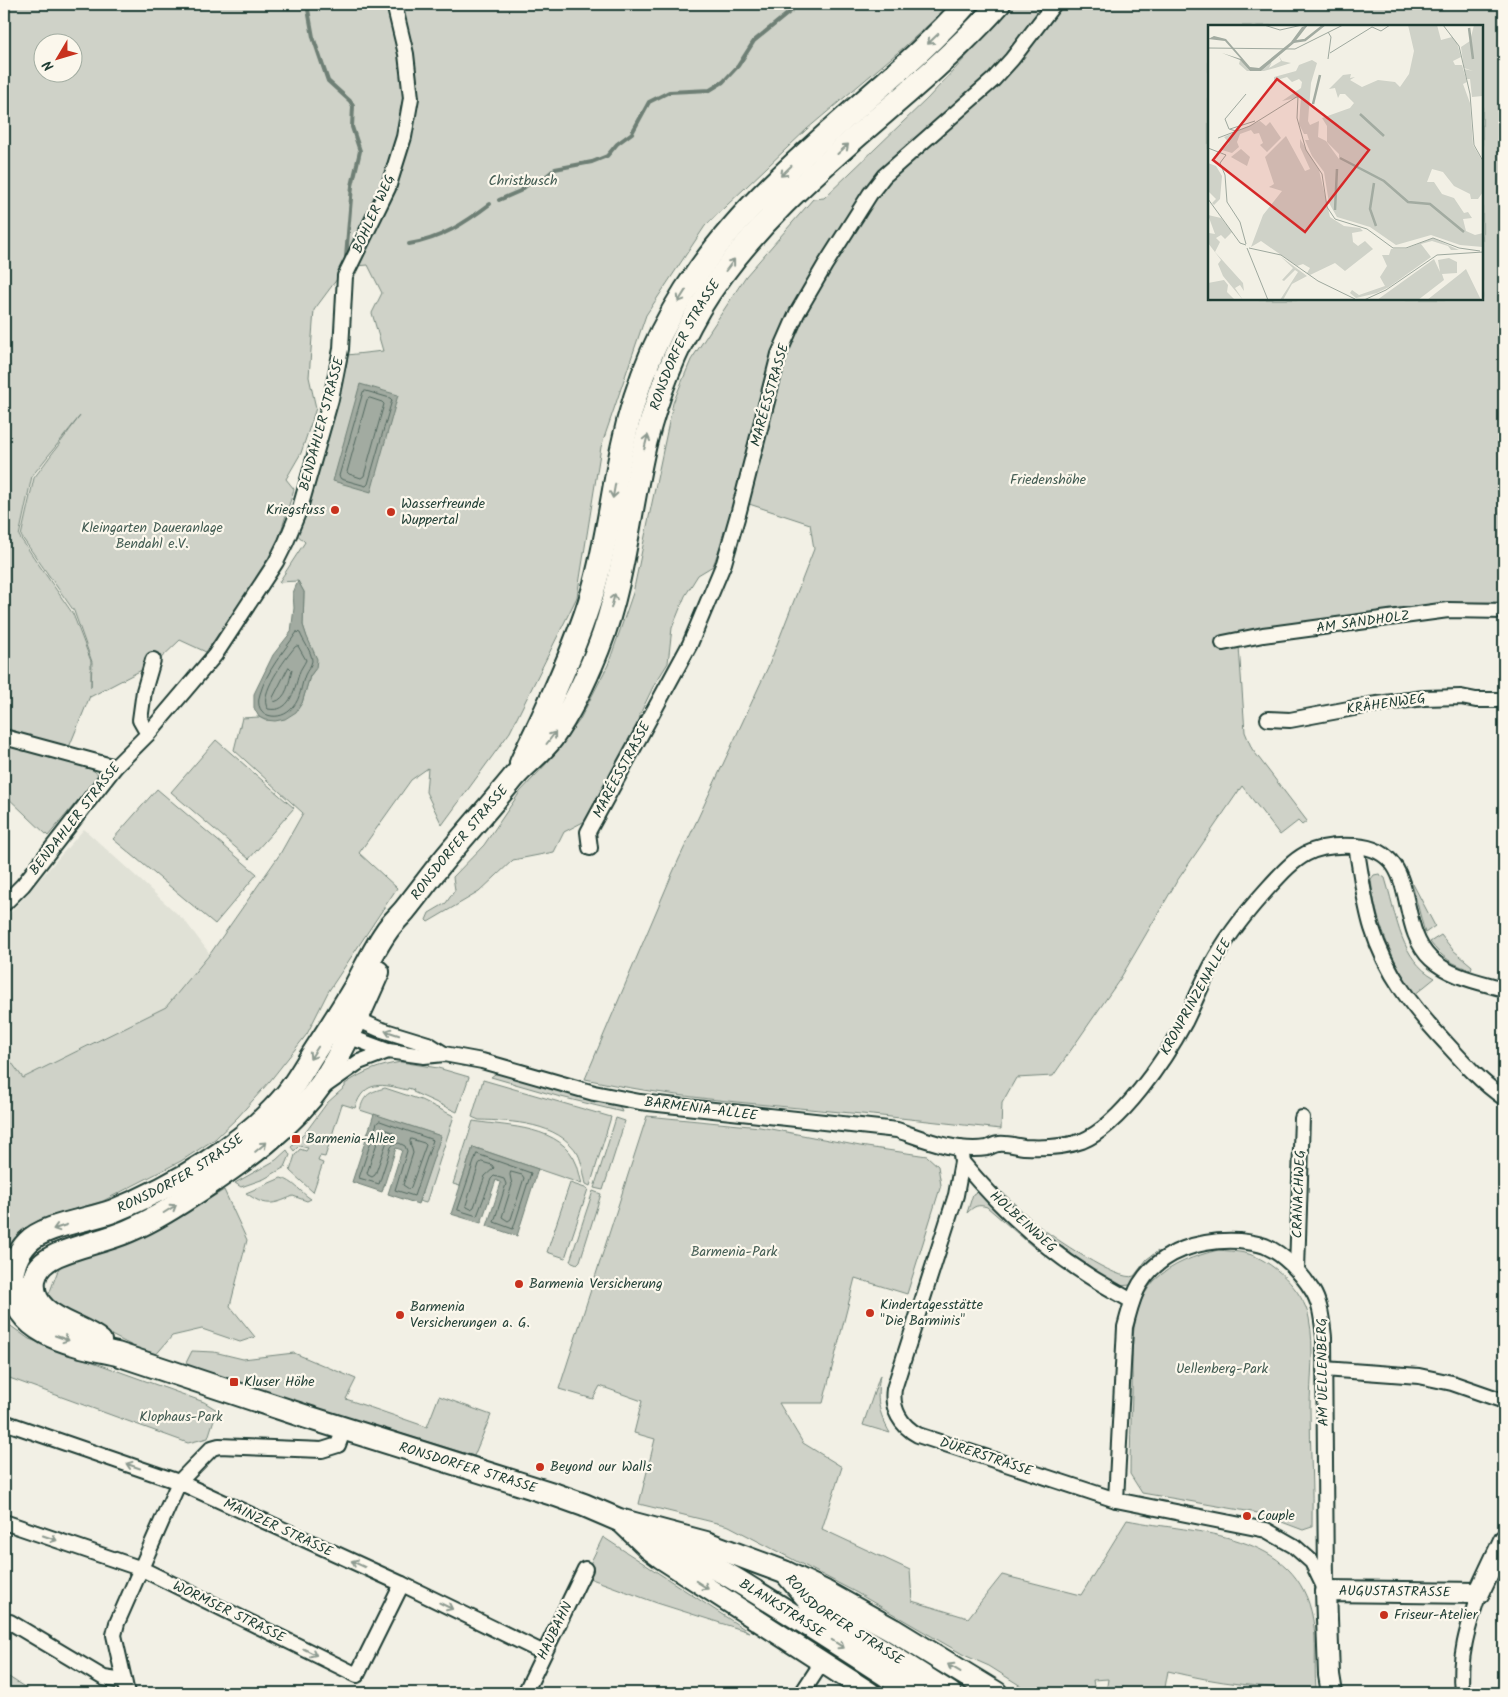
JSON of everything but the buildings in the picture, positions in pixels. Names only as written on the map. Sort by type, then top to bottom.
[{"type":"main road","name":"RONSDORFER STRASSE","points":[[517,774],[529,743],[570,657],[586,614],[599,568],[628,420],[644,371],[675,307],[719,243],[764,193],[814,145],[928,44],[966,4]]},
{"type":"main road","name":"RONSDORFER STRASSE","points":[[117,1354],[93,1334],[54,1317],[43,1308],[36,1296],[34,1287],[38,1269],[50,1258],[68,1250],[127,1232],[149,1221],[222,1176],[269,1140],[289,1121],[314,1092],[338,1057],[344,1024],[388,927],[403,913],[447,856],[496,801],[517,774],[542,750],[556,732],[580,688],[612,608],[623,565],[644,448],[657,401],[672,361],[702,304],[738,255],[781,206],[957,48],[999,4]]},
{"type":"main road","name":"RONSDORFER STRASSE","points":[[344,1024],[286,1094],[250,1131],[216,1156],[130,1203],[107,1213],[46,1231],[34,1237],[20,1252],[13,1269],[12,1285],[18,1307],[31,1324],[47,1333],[556,1495],[619,1520],[647,1528]]},
{"type":"main road","name":"BLANKSTRASSE","points":[[647,1528],[672,1546],[716,1568],[797,1617],[914,1693]]},
{"type":"main road","name":"RONSDORFER STRASSE","points":[[672,1546],[784,1572]]},
{"type":"main road","points":[[784,1572],[825,1592],[878,1622],[996,1693]]},
{"type":"street","name":"BÖHLER WEG","points":[[346,276],[388,188],[404,137],[411,98],[406,54],[394,4]]},
{"type":"street","name":"MARÉESSTRASSE","points":[[590,848],[588,832],[690,644],[724,563],[780,354],[797,313],[870,194],[884,176],[993,80],[1012,59],[1054,4]]},
{"type":"street","name":"BENDAHLER STRASSE","points":[[4,904],[23,885],[115,767],[148,734],[215,655],[276,562],[300,508],[331,399],[341,349],[346,276]]},
{"type":"street","name":"AM SANDHOLZ","points":[[1222,643],[1263,635],[1448,610],[1504,612]]},
{"type":"street","points":[[148,734],[140,720],[144,691],[153,660]]},
{"type":"street","name":"KRÄHENWEG","points":[[1268,719],[1290,720],[1370,705],[1424,698],[1461,697],[1476,700],[1504,700]]},
{"type":"street","points":[[4,737],[115,767]]},
{"type":"street","points":[[1356,846],[1372,929],[1392,974],[1416,1010],[1447,1045],[1476,1076],[1504,1098]]},
{"type":"street","name":"KRONPRINZENALLEE","points":[[961,1155],[998,1144],[1033,1147],[1065,1146],[1082,1141],[1110,1124],[1121,1114],[1172,1044],[1185,1022],[1217,955],[1240,920],[1292,862],[1300,856],[1325,847],[1356,846],[1369,848],[1391,860],[1399,872],[1410,920],[1418,942],[1430,958],[1452,972],[1504,989]]},
{"type":"street","name":"BARMENIA-ALLEE","points":[[344,1024],[379,1029],[428,1044],[444,1054]]},
{"type":"street","name":"BARMENIA-ALLEE","points":[[344,1024],[388,1052]]},
{"type":"street","name":"BARMENIA-ALLEE","points":[[314,1092],[359,1062],[388,1052],[424,1056],[444,1054],[482,1061],[594,1092],[640,1102],[897,1130],[937,1143],[961,1155]]},
{"type":"street","name":"CRANACHWEG","points":[[1297,1269],[1302,1118]]},
{"type":"street","name":"HOLBEINWEG","points":[[961,1155],[978,1181],[1029,1231],[1089,1276],[1132,1301]]},
{"type":"street","name":"DÜRERSTRASSE","points":[[961,1155],[956,1195],[894,1389],[894,1403],[899,1417],[906,1426],[918,1435],[1116,1500],[1266,1530],[1294,1546],[1312,1562],[1326,1591]]},
{"type":"street","name":"AM UELLENBERG","points":[[1116,1500],[1125,1328],[1132,1301],[1140,1284],[1156,1264],[1178,1251],[1199,1243],[1224,1240],[1266,1246],[1297,1269],[1313,1291],[1321,1312],[1324,1337],[1326,1591]]},
{"type":"street","points":[[1324,1369],[1419,1376],[1452,1383],[1504,1401]]},
{"type":"street","name":"MAINZER STRASSE","points":[[4,1422],[179,1482],[402,1584],[544,1654]]},
{"type":"street","points":[[125,1687],[114,1635],[117,1623],[179,1482],[212,1448],[219,1446],[322,1450],[338,1445],[344,1429]]},
{"type":"street","name":"RONSDORFER STRASSE","points":[[619,1520],[648,1549],[672,1546],[823,1661],[870,1693]]},
{"type":"street","name":"WORMSER STRASSE","points":[[4,1522],[142,1569],[357,1675],[402,1584]]},
{"type":"street","points":[[1462,1693],[1460,1676],[1465,1634],[1479,1593],[1504,1540]]},
{"type":"street","name":"HAUBAHN","points":[[525,1693],[585,1569]]},
{"type":"street","name":"RONSDORFER STRASSE","points":[[784,1572],[811,1604],[951,1693]]},
{"type":"street","name":"AUGUSTASTRASSE","points":[[1332,1693],[1329,1675],[1326,1591],[1479,1593]]},
{"type":"street","points":[[10,1622],[104,1678],[125,1687]]},
{"type":"street","points":[[802,1693],[823,1661]]},
{"type":"shaded area","points":[[84,829],[185,921],[210,954],[166,1007],[22,1078],[4,1052],[4,920]]},
{"type":"green space","name":"Christbusch","points":[[4,4],[951,4],[903,48],[807,129],[705,226],[646,315],[601,447],[577,597],[510,732],[442,825],[426,792],[428,768],[411,780],[359,853],[397,888],[328,992],[307,1034],[270,1081],[238,1117],[215,1139],[181,1161],[103,1201],[41,1219],[20,1232],[4,1253],[4,1056],[6,1055],[23,1078],[166,1007],[210,954],[280,854],[303,813],[234,750],[242,718],[259,717],[265,720],[302,703],[310,676],[316,668],[303,625],[304,592],[298,581],[279,582],[305,542],[293,531],[347,355],[383,351],[372,313],[382,293],[368,265],[346,267],[314,310],[309,377],[316,408],[301,453],[286,479],[294,489],[275,551],[206,652],[180,640],[157,662],[90,696],[65,757],[81,761],[99,775],[48,836],[4,794]],"holes":[[[80,416],[34,478],[21,536],[74,611],[92,662],[91,687],[91,661],[73,614],[19,536],[32,476]]]},
{"type":"green space","name":"Friedenshöhe","points":[[1015,4],[1504,4],[1504,602],[1438,603],[1238,632],[1245,732],[1252,749],[1307,821],[1302,825],[1298,821],[1280,835],[1242,786],[1177,881],[1120,979],[1053,1076],[1016,1078],[1002,1103],[1001,1129],[707,1099],[585,1079],[673,872],[769,665],[814,549],[810,524],[737,500],[713,566],[698,575],[685,596],[672,628],[668,663],[653,687],[640,714],[638,737],[585,821],[564,832],[554,852],[513,860],[479,892],[428,922],[426,920],[429,913],[446,903],[455,890],[453,877],[484,845],[520,792],[547,763],[579,721],[608,665],[633,593],[673,403],[691,360],[746,276],[813,199],[824,198],[928,98]]},
{"type":"green space","points":[[216,740],[294,808],[249,859],[171,792]]},
{"type":"green space","points":[[157,789],[257,874],[215,924],[113,839]]},
{"type":"green space","points":[[1379,874],[1385,878],[1402,937],[1408,949],[1415,961],[1435,978],[1414,995],[1392,954],[1376,910],[1371,879],[1374,875]]},
{"type":"green space","points":[[1412,884],[1435,926],[1425,933]]},
{"type":"green space","points":[[1441,935],[1453,950],[1472,966],[1471,970],[1448,960],[1434,947],[1430,942]]},
{"type":"green space","points":[[401,1062],[438,1068],[469,1077],[457,1112],[408,1088],[407,1090],[382,1085],[369,1088],[359,1099],[355,1108],[342,1104],[325,1157],[320,1156],[318,1161],[323,1163],[313,1192],[290,1171],[295,1155],[300,1149],[306,1151],[308,1148],[299,1146],[294,1151],[291,1147],[305,1133],[327,1103],[345,1087],[345,1084],[372,1070]]},
{"type":"green space","points":[[499,1071],[618,1103],[622,1112],[491,1077]]},
{"type":"green space","points":[[483,1080],[611,1117],[590,1186],[586,1184],[578,1154],[559,1135],[533,1125],[479,1120],[472,1117]]},
{"type":"green space","points":[[385,1088],[421,1100],[454,1116],[426,1203],[419,1201],[440,1136],[360,1110],[363,1100],[368,1094]]},
{"type":"green space","name":"Barmenia-Park","points":[[647,1116],[760,1127],[860,1146],[927,1156],[938,1166],[941,1185],[907,1294],[855,1278],[823,1403],[779,1403],[803,1443],[842,1467],[822,1529],[910,1570],[912,1601],[968,1618],[1002,1575],[1081,1595],[1127,1520],[1213,1534],[1241,1542],[1266,1552],[1287,1568],[1304,1590],[1314,1628],[1316,1688],[1242,1684],[1168,1671],[1164,1693],[1106,1693],[1108,1679],[1093,1680],[1095,1693],[1032,1693],[989,1666],[964,1655],[857,1593],[729,1526],[639,1504],[655,1439],[634,1433],[642,1401],[600,1386],[593,1399],[559,1389]]},
{"type":"green space","points":[[616,1118],[625,1121],[603,1190],[594,1188]]},
{"type":"green space","points":[[473,1121],[517,1127],[547,1135],[559,1142],[570,1152],[577,1165],[582,1184],[473,1147],[460,1186],[453,1184]]},
{"type":"green space","points":[[287,1150],[290,1155],[285,1167],[264,1179],[241,1187],[235,1183],[276,1160]]},
{"type":"green space","points":[[281,1178],[286,1179],[311,1199],[307,1201],[293,1196],[269,1203],[259,1201],[246,1193]]},
{"type":"green space","points":[[570,1183],[588,1189],[565,1258],[547,1252]]},
{"type":"green space","points":[[224,1190],[247,1240],[230,1306],[255,1337],[240,1342],[202,1329],[172,1336],[154,1357],[51,1304],[49,1294],[60,1265],[172,1222]]},
{"type":"green space","points":[[980,1190],[1075,1274],[1032,1246],[987,1207],[976,1206],[967,1213],[973,1194]]},
{"type":"green space","points":[[593,1191],[601,1194],[580,1261],[577,1264],[570,1261]]},
{"type":"green space","points":[[1002,1192],[1044,1230],[1100,1266],[1114,1272],[1126,1276],[1134,1276],[1147,1259],[1158,1251],[1157,1258],[1131,1285],[1118,1286],[1059,1251],[1000,1195]]},
{"type":"green space","name":"Uellenberg-Park","points":[[1218,1250],[1245,1253],[1266,1262],[1294,1287],[1306,1308],[1312,1341],[1310,1409],[1312,1527],[1303,1530],[1258,1513],[1142,1493],[1130,1474],[1132,1350],[1135,1320],[1139,1306],[1145,1293],[1154,1281],[1168,1269],[1192,1258]]},
{"type":"green space","name":"Klophaus-Park","points":[[4,1316],[8,1324],[29,1339],[204,1402],[217,1410],[208,1438],[188,1443],[4,1376]]},
{"type":"green space","points":[[192,1351],[214,1352],[243,1359],[294,1353],[356,1379],[346,1399],[427,1427],[439,1396],[491,1415],[474,1456],[184,1367]]},
{"type":"green space","points":[[880,1375],[879,1405],[890,1433],[863,1425]]},
{"type":"green space","points":[[603,1537],[749,1632],[657,1603],[589,1578],[587,1570]]},
{"type":"green space","points":[[4,1674],[34,1693],[4,1693]]},
{"type":"water","points":[[360,384],[398,395],[371,492],[333,481]]},
{"type":"water","points":[[298,581],[304,592],[303,625],[317,659],[316,668],[310,676],[302,703],[296,712],[285,719],[265,720],[259,717],[254,708],[254,694],[273,655],[291,632],[294,608],[293,593]]},
{"type":"water","points":[[374,1114],[441,1136],[418,1204],[388,1194],[402,1150],[396,1148],[382,1192],[352,1182]]},
{"type":"water","points":[[473,1147],[538,1169],[517,1236],[487,1226],[501,1183],[496,1180],[481,1223],[451,1214]]},
{"type":"waterway","points":[[307,4],[313,37],[328,81],[353,106],[352,127],[360,151],[352,186],[346,257]]},
{"type":"waterway","points":[[499,200],[544,178],[555,169],[592,162],[607,156],[617,144],[632,133],[649,102],[669,92],[710,90],[723,82],[738,66],[754,41],[797,4]]},
{"type":"waterway","points":[[409,244],[421,242],[442,234],[471,218],[490,204]]},
{"type":"place","name":"Kriegsfuss","points":[[335,510]]},
{"type":"place","name":"Wasserfreunde Wuppertal","points":[[391,512]]},
{"type":"place","name":"Barmenia-Allee","points":[[296,1139]]},
{"type":"place","name":"Barmenia Versicherung","points":[[519,1284]]},
{"type":"place","name":"Kindertagesstätte \"Die Barminis\"","points":[[870,1313]]},
{"type":"place","name":"Barmenia Versicherungen a. G.","points":[[400,1315]]},
{"type":"place","name":"Kluser Höhe","points":[[234,1382]]},
{"type":"place","name":"Beyond our Walls","points":[[540,1467]]},
{"type":"place","name":"Couple","points":[[1247,1516]]},
{"type":"place","name":"Friseur-Atelier","points":[[1384,1615]]},
{"type":"park label","name":"Kleingarten Daueranlage Bendahl e.V.","points":[[152,536]]}]
